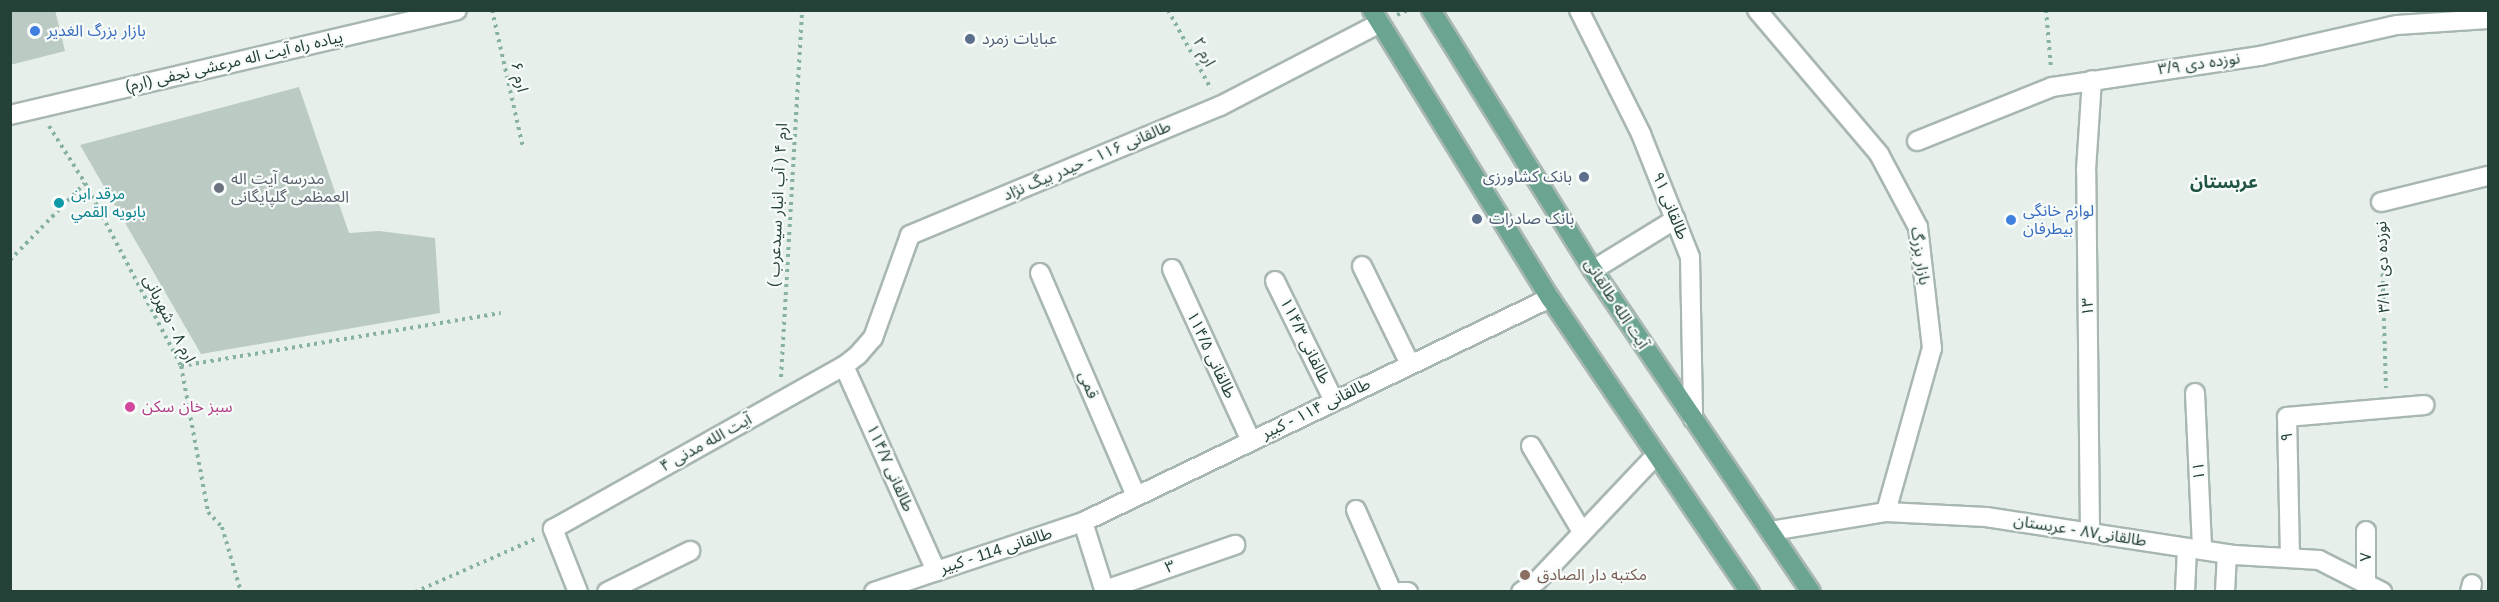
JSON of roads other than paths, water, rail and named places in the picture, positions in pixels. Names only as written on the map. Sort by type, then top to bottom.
[{"type":"main road","name":"آیت الله طالقانی","points":[[1431,10],[1593,270],[1811,591]]},
{"type":"main road","points":[[1376,17],[1550,297],[1750,591]]},
{"type":"street","name":"پیاده راه آیت اله مرعشی نجفی (ارم)","points":[[10,115],[457,10]]},
{"type":"street","name":"طالقانی ۹۱","points":[[1579,10],[1641,134],[1690,257],[1692,418]]},
{"type":"street","name":"بازار بزرگ","points":[[1757,10],[1879,154],[1918,227],[1932,348],[1887,512]]},
{"type":"street","name":"طالقانی ۱۱۶ - حیدر بیگ نژاد","points":[[851,360],[873,339],[910,235],[1220,106],[1376,17]]},
{"type":"street","name":"نوزده دی ۳/۹","points":[[1917,141],[2052,87],[2259,56],[2397,25],[2488,19]]},
{"type":"street","name":"۱۳","points":[[2090,533],[2086,170],[2092,80]]},
{"type":"street","name":"نوزده دی ۳/۱۱","points":[[2381,202],[2488,176]]},
{"type":"street","points":[[1593,270],[1676,219]]},
{"type":"street","points":[[1362,266],[1410,364]]},
{"type":"street","name":"طالقانی ۱۱۴/۵","points":[[1172,269],[1251,441]]},
{"type":"street","name":"قمی","points":[[1040,273],[1136,496]]},
{"type":"street","name":"طالقانی ۱۱۴/۳","points":[[1275,281],[1334,401]]},
{"type":"street","name":"طالقانی ۱۱۴ - کبیر","points":[[1083,522],[1550,297]]},
{"type":"street","name":"۴ آیت الله مدنی","points":[[578,591],[553,529],[851,360]]},
{"type":"street","name":"طالقانی ۱۱۴/۷","points":[[851,360],[936,571]]},
{"type":"street","name":"۱۱","points":[[2185,591],[2195,549],[2195,393]]},
{"type":"street","name":"۹","points":[[2290,558],[2287,417],[2424,405]]},
{"type":"street","points":[[1532,447],[1582,532]]},
{"type":"street","points":[[1533,588],[1582,532],[1656,455]]},
{"type":"street","points":[[1356,510],[1392,591]]},
{"type":"street","name":"طالقانی۸۷ - عربستان","points":[[1771,531],[1887,512],[1986,517],[2227,554],[2319,560],[2382,591]]},
{"type":"street","points":[[1083,522],[1105,591]]},
{"type":"street","name":"طالقانی 114 - کبیر","points":[[874,591],[1083,522]]},
{"type":"street","name":"۷","points":[[2366,531],[2366,583]]},
{"type":"street","name":"۳","points":[[1105,591],[1235,545]]},
{"type":"street","points":[[607,591],[690,552]]},
{"type":"street","points":[[2225,591],[2227,554]]},
{"type":"street","points":[[1400,591],[1408,591]]},
{"type":"place","name":"بازار بزرگ الغدیر","points":[[35,31]]},
{"type":"place","name":"عبایات زمرد","points":[[970,39]]},
{"type":"place","name":"بانک کشاورزی","points":[[1584,177]]},
{"type":"place","name":"مدرسه آیت اله العمظمی گلپایگانی","points":[[219,188]]},
{"type":"place","name":"مرقد ابن بابويه القمي","points":[[59,203]]},
{"type":"place","name":"بانک صادرات","points":[[1477,219]]},
{"type":"place","name":"لوازم خانگی بیطرفان","points":[[2011,220]]},
{"type":"place","name":"سبز خان سکن","points":[[130,407]]},
{"type":"place","name":"مکتبه دار الصادق","points":[[1525,575]]},
{"type":"district","name":"عربستان","points":[[2224,182]]}]
